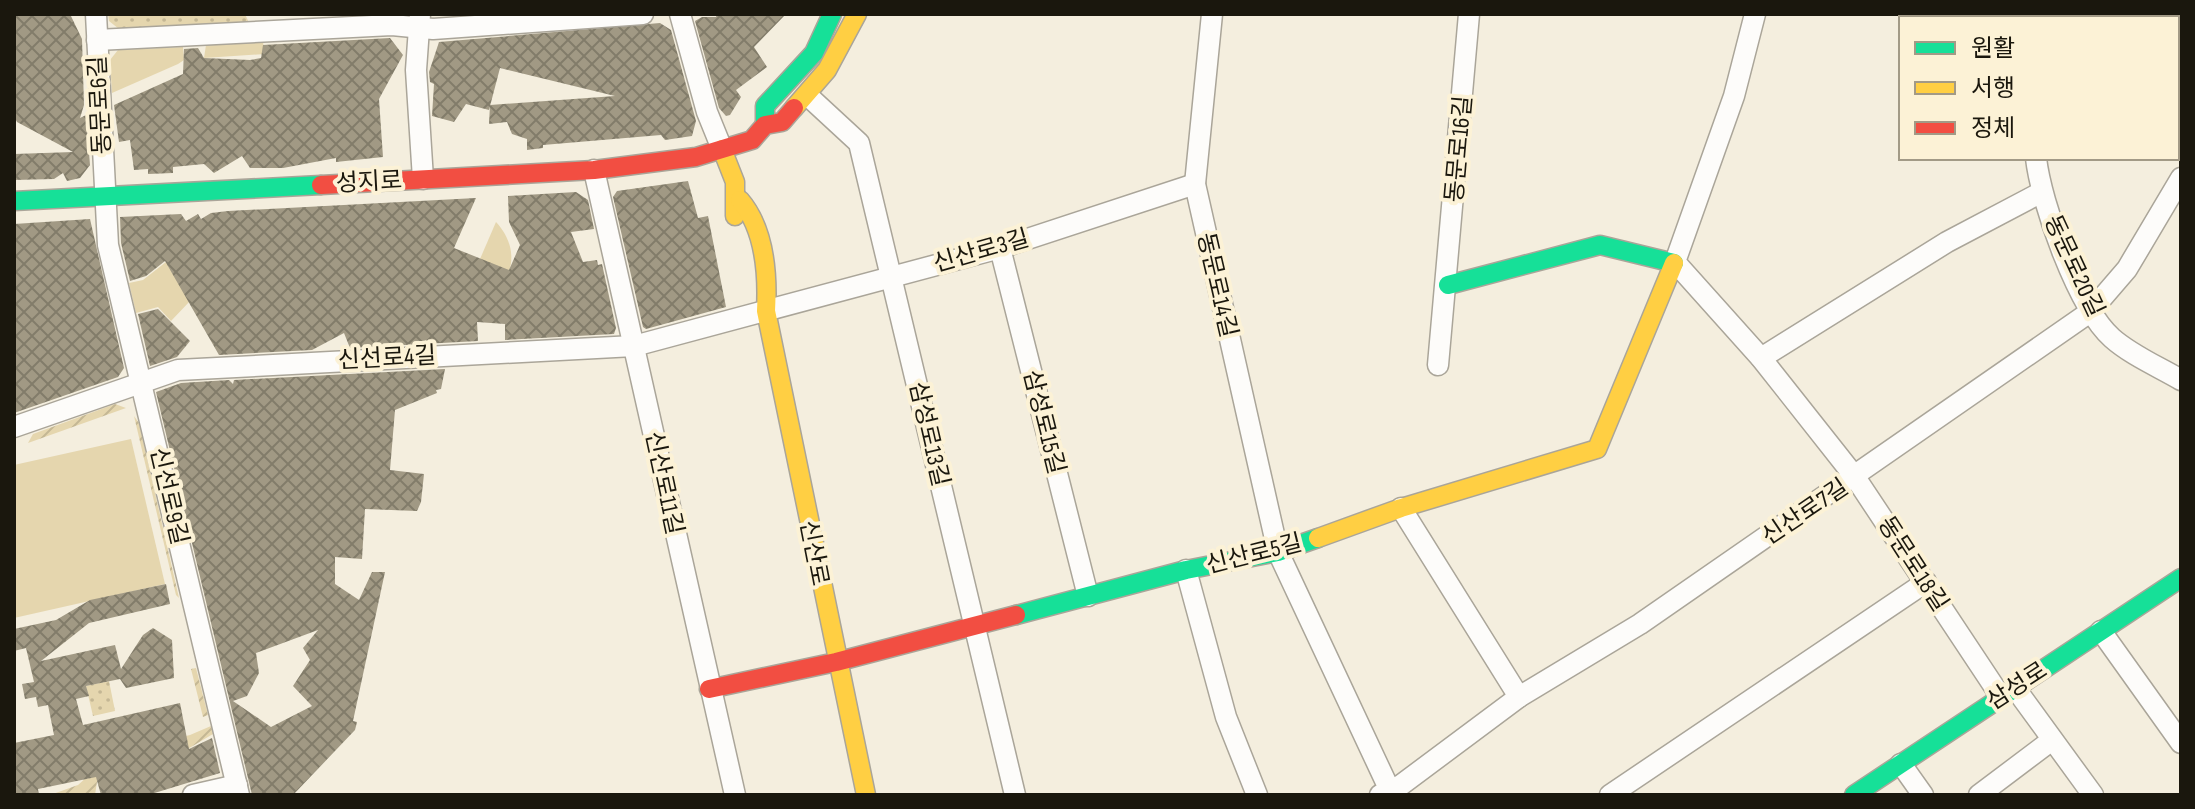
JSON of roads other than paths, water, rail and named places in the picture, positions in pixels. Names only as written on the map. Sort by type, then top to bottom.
[{"type":"street","name":"동문로6길","points":[[96,14],[104,197]]},
{"type":"street","points":[[97,40],[401,25],[419,21],[643,14]]},
{"type":"street","points":[[680,14],[707,112],[722,149],[752,140],[765,125],[782,122],[837,55],[857,14]]},
{"type":"street","points":[[765,125],[765,106],[814,53],[832,14]]},
{"type":"street","name":"동문로14길","points":[[1212,14],[1195,184],[1278,552],[1387,793]]},
{"type":"street","name":"동문로16길","points":[[1438,365],[1448,285],[1469,14]]},
{"type":"street","points":[[1448,285],[1600,245],[1675,262],[1734,96],[1755,14]]},
{"type":"street","points":[[419,21],[416,70],[423,179]]},
{"type":"street","name":"삼성로13길","points":[[807,95],[859,143],[1015,795]]},
{"type":"street","name":"성지로","points":[[14,201],[594,170],[688,158],[722,149]]},
{"type":"street","name":"신산로","points":[[722,149],[740,200],[751,209],[769,287],[766,311],[836,662],[866,795]]},
{"type":"street","name":"동문로20길","points":[[2036,160],[2040,193],[2090,312],[2112,338],[2181,380]]},
{"type":"street","name":"신산로11길","points":[[594,170],[735,795]]},
{"type":"street","name":"신산로7길","points":[[1387,793],[1519,697],[1640,624],[2090,312],[2127,269],[2181,178]]},
{"type":"street","name":"신산로3길","points":[[766,311],[1000,248],[1195,184]]},
{"type":"street","points":[[1761,358],[1947,242],[2040,193]]},
{"type":"street","name":"신선로9길","points":[[104,197],[108,245],[238,790]]},
{"type":"street","name":"신산로","points":[[740,200],[734,213],[752,289],[766,311]]},
{"type":"street","name":"삼성로15길","points":[[1000,248],[1088,596]]},
{"type":"street","name":"동문로18길","points":[[1675,262],[1761,358],[1855,477],[1926,582],[2008,692],[2052,740],[2093,795]]},
{"type":"street","name":"신산로5길","points":[[709,689],[836,662],[1186,570],[1278,552],[1401,508],[1538,464],[1597,449],[1675,262]]},
{"type":"street","name":"신선로4길","points":[[14,427],[142,381],[190,369],[634,346],[766,311]]},
{"type":"street","points":[[1401,508],[1519,697]]},
{"type":"street","points":[[1186,570],[1226,717],[1257,795]]},
{"type":"street","name":"삼성로","points":[[1854,795],[2181,578]]},
{"type":"street","points":[[1610,795],[1926,582]]},
{"type":"street","points":[[2101,631],[2181,743]]},
{"type":"street","points":[[1979,795],[2052,740]]},
{"type":"street","points":[[1901,764],[1923,795]]},
{"type":"street","points":[[193,795],[238,790]]}]
